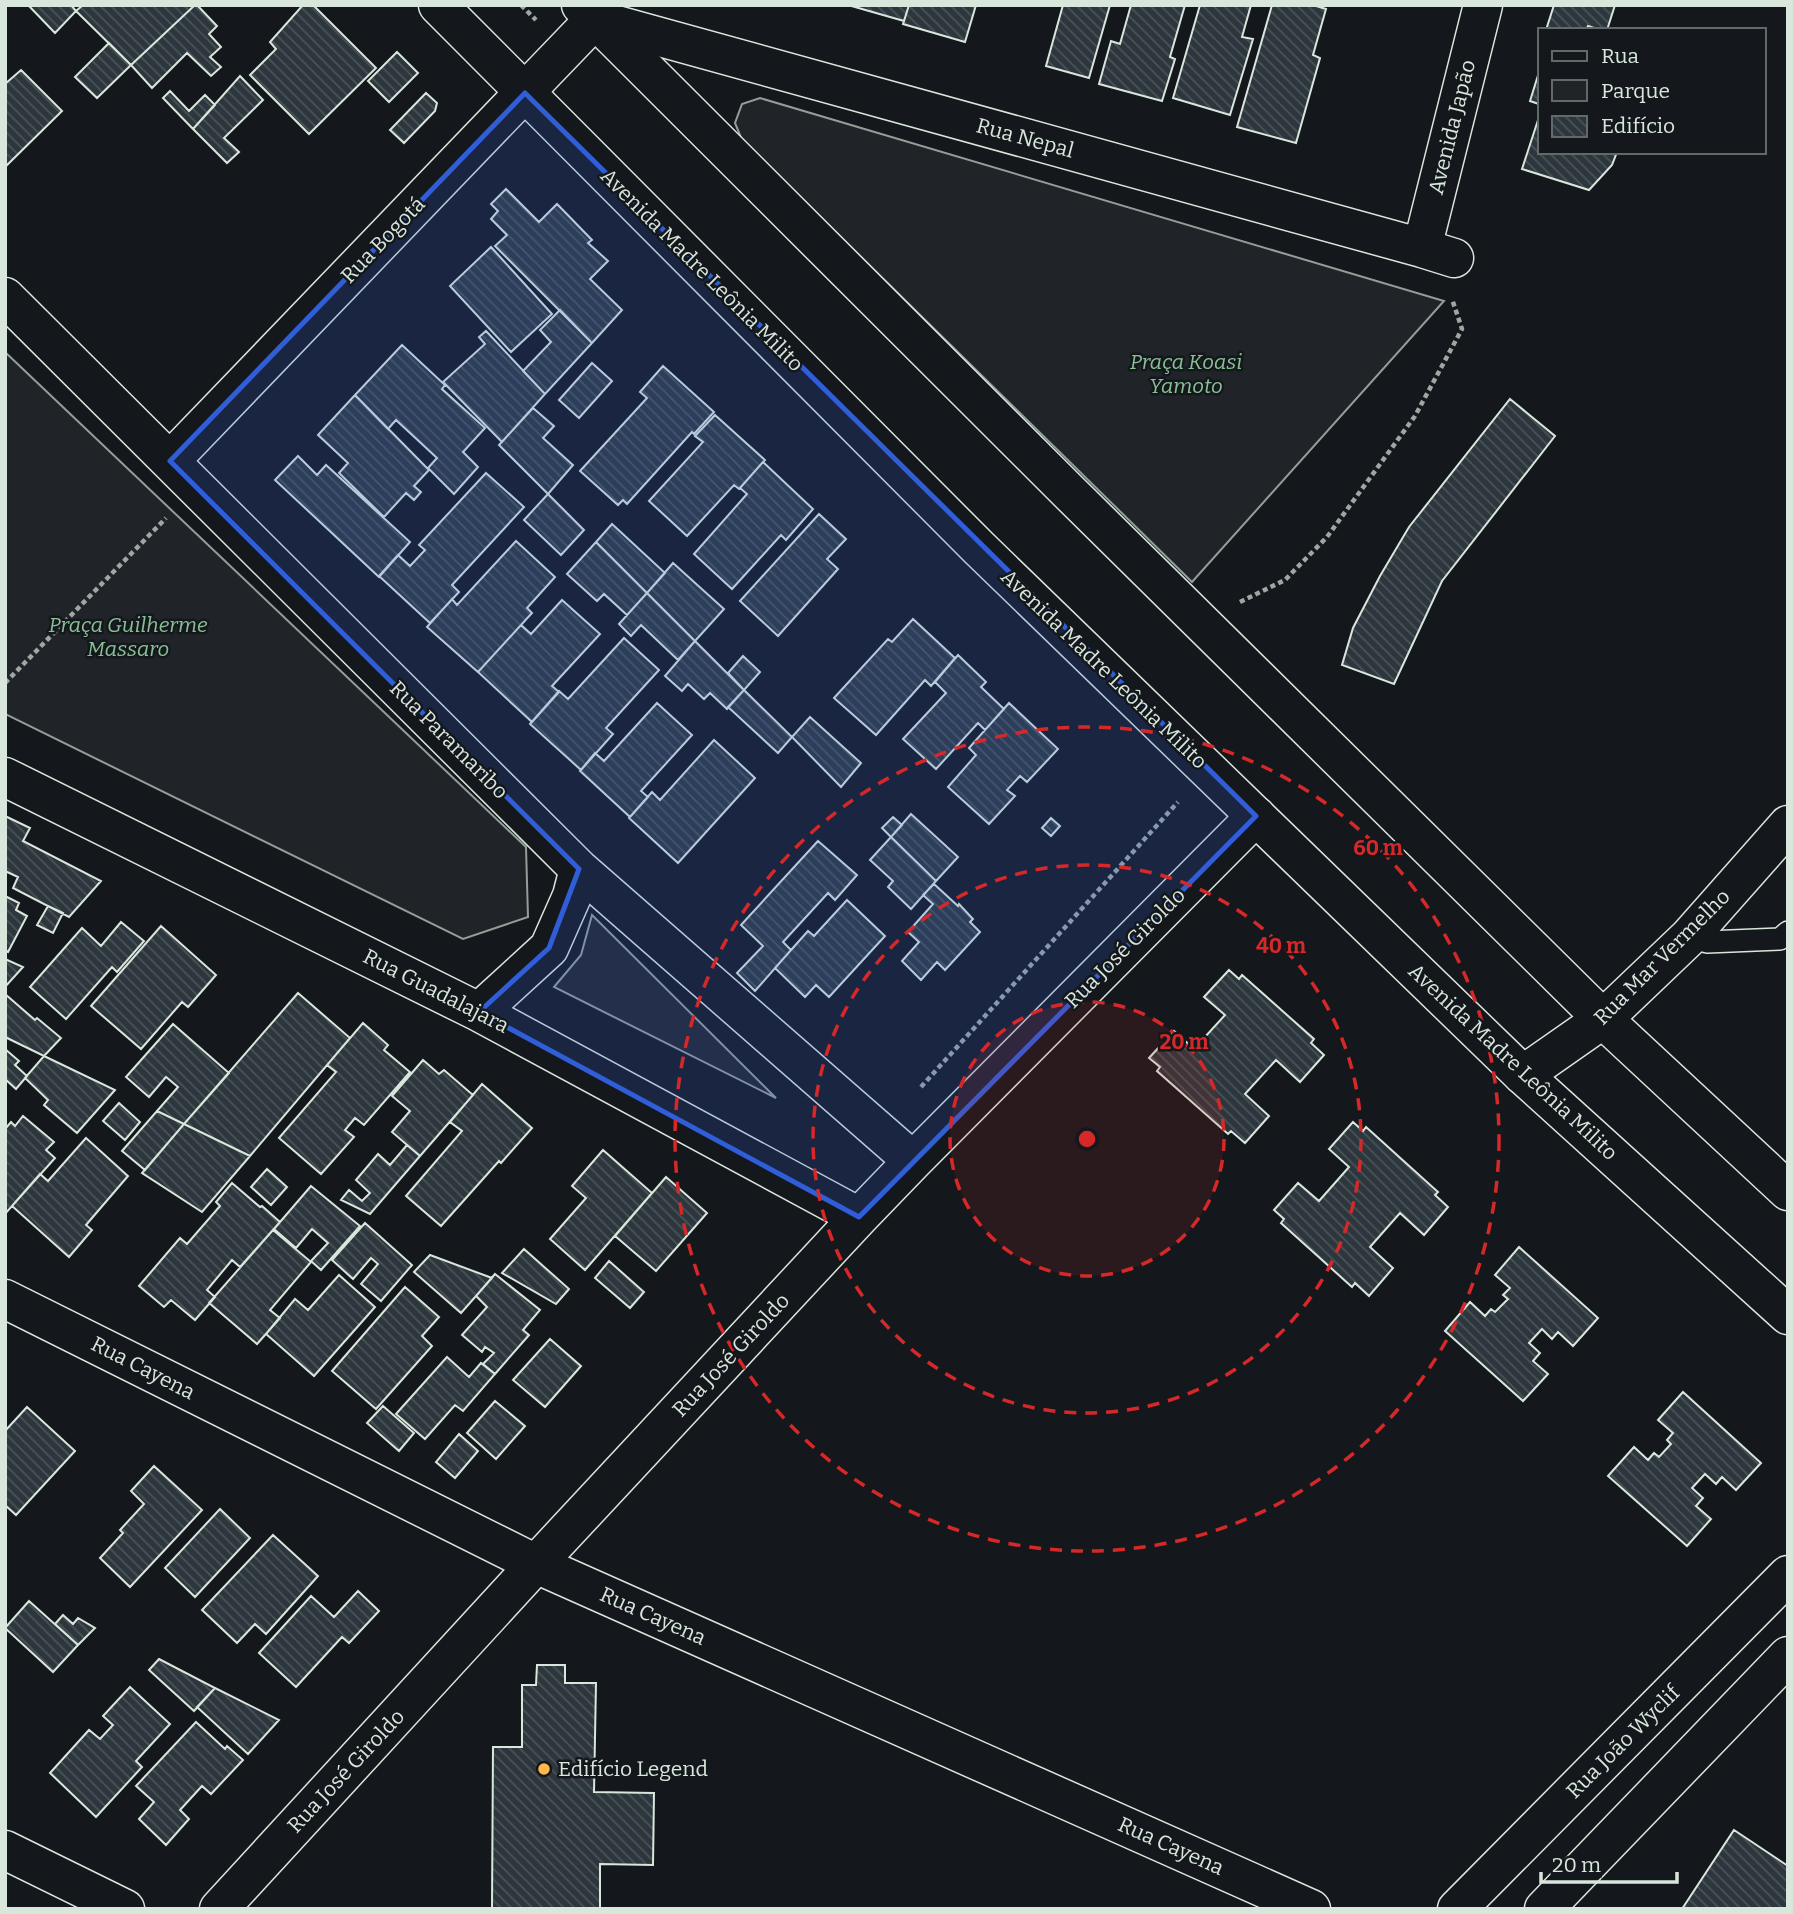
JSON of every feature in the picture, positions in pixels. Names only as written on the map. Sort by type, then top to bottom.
[{"type":"street","name":"Avenida Madre Leônia Milito","points":[[438,5],[979,548],[1523,1075],[1788,1315]]},
{"type":"street","name":"Avenida Japão","points":[[1438,253],[1483,5]]},
{"type":"street","name":"Rua Bogotá","points":[[183,474],[525,93],[588,12]]},
{"type":"street","name":"Rua Nepal","points":[[588,12],[1438,253]]},
{"type":"street","points":[[588,12],[1603,1019],[1788,1191]]},
{"type":"street","name":"Rua Paramaribo","points":[[5,297],[579,869],[913,1161]]},
{"type":"street","name":"Rua Guadalajara","points":[[5,777],[479,1012],[859,1217]]},
{"type":"street","name":"Rua José Giroldo","points":[[219,1909],[859,1217],[1256,816]]},
{"type":"street","name":"Rua Mar Vermelho","points":[[1523,1075],[1603,1019],[1689,937],[1788,825]]},
{"type":"street","points":[[479,1012],[549,948],[572,896],[579,869]]},
{"type":"street","name":"Rua Cayena","points":[[5,1299],[536,1564],[1311,1909]]},
{"type":"street","name":"Rua João Wyclif","points":[[1457,1909],[1788,1575]]},
{"type":"street","points":[[1544,1909],[1788,1656]]},
{"type":"street","points":[[5,1850],[125,1909]]},
{"type":"lane","points":[[1689,937],[1707,942],[1780,939],[1788,932]]},
{"type":"path","points":[[1197,618],[1240,602],[1285,580],[1327,537],[1415,416],[1462,329],[1438,253]]},
{"type":"path","points":[[5,683],[183,474]]},
{"type":"highlighted area","points":[[525,93],[1256,816],[859,1217],[479,1012],[549,948],[579,869],[170,461]]},
{"type":"green space","name":"Praça Koasi Yamoto","points":[[760,98],[1444,301],[1192,582],[742,140],[735,123],[742,104]]},
{"type":"green space","name":"Praça Guilherme Massaro","points":[[5,352],[526,847],[528,917],[463,939],[5,714]]},
{"type":"green space","points":[[592,915],[776,1098],[554,987],[581,955]]},
{"type":"building","points":[[28,5],[71,5],[76,11],[55,33]]},
{"type":"building","points":[[83,5],[195,5],[131,65],[76,11]]},
{"type":"building","points":[[195,5],[217,26],[209,34],[221,47],[210,57],[221,67],[211,76],[187,53],[152,88],[131,65]]},
{"type":"building","points":[[303,5],[313,5],[376,68],[309,134],[250,75],[276,49],[270,42]]},
{"type":"building","points":[[848,5],[909,5],[904,21]]},
{"type":"building","points":[[909,5],[976,5],[965,42],[903,24]]},
{"type":"building","points":[[1063,5],[1110,5],[1089,78],[1046,66]]},
{"type":"building","points":[[1131,5],[1185,5],[1170,57],[1175,59],[1162,101],[1099,84],[1111,41],[1120,44]]},
{"type":"building","points":[[1200,5],[1251,5],[1242,37],[1253,39],[1230,115],[1173,98]]},
{"type":"building","points":[[1272,5],[1313,5],[1326,9],[1313,55],[1320,58],[1296,143],[1237,127]]},
{"type":"building","points":[[1554,5],[1615,5],[1608,28],[1547,28]]},
{"type":"building","points":[[109,43],[131,65],[97,98],[75,77]]},
{"type":"building","points":[[397,52],[418,73],[389,102],[368,81]]},
{"type":"building","points":[[21,70],[62,111],[5,167],[5,84]]},
{"type":"building","points":[[1538,75],[1538,104],[1530,101]]},
{"type":"building","points":[[240,76],[263,100],[224,138],[239,152],[227,163],[193,129]]},
{"type":"building","points":[[170,91],[189,111],[205,95],[215,105],[193,129],[163,98]]},
{"type":"building","points":[[426,93],[437,103],[435,111],[404,143],[390,130]]},
{"type":"building","points":[[1538,120],[1538,154],[1616,154],[1612,165],[1589,190],[1522,169]]},
{"type":"building","points":[[506,189],[539,222],[557,204],[592,240],[588,243],[608,261],[590,279],[622,310],[592,343],[495,246],[507,235],[491,219],[498,211],[491,204]]},
{"type":"building","points":[[491,247],[552,314],[511,352],[450,286]]},
{"type":"building","points":[[560,310],[592,343],[545,394],[523,371],[551,342],[540,330]]},
{"type":"building","points":[[486,331],[545,394],[502,442],[443,382],[485,344],[479,337]]},
{"type":"building","points":[[402,345],[445,385],[442,389],[485,428],[463,452],[478,467],[454,494],[428,468],[437,458],[396,420],[388,429],[355,395]]},
{"type":"building","points":[[592,363],[612,381],[579,418],[559,400]]},
{"type":"building","points":[[663,366],[714,412],[694,434],[692,432],[627,504],[623,500],[618,505],[580,471],[647,398],[640,392]]},
{"type":"building","points":[[355,395],[429,470],[414,486],[421,492],[414,500],[406,493],[384,517],[339,473],[348,463],[318,435]]},
{"type":"building","points":[[1510,399],[1555,436],[1442,581],[1394,684],[1342,665],[1353,628],[1409,527]]},
{"type":"building","points":[[533,408],[554,426],[543,438],[573,465],[548,494],[499,445]]},
{"type":"building","points":[[715,415],[765,460],[739,489],[734,485],[687,536],[649,501],[703,442],[695,436]]},
{"type":"building","points":[[298,456],[317,475],[326,465],[410,542],[379,577],[275,480]]},
{"type":"building","points":[[763,462],[813,509],[786,540],[781,535],[732,589],[694,554],[747,494],[740,488]]},
{"type":"building","points":[[486,473],[524,507],[452,585],[459,592],[430,623],[379,576],[398,555],[410,566],[425,550],[419,545]]},
{"type":"building","points":[[548,494],[584,530],[561,555],[524,520]]},
{"type":"building","points":[[819,514],[846,539],[827,559],[838,569],[778,636],[740,601]]},
{"type":"building","points":[[612,524],[665,573],[647,593],[596,542]]},
{"type":"building","points":[[516,541],[555,577],[527,608],[532,613],[478,672],[427,627],[452,599],[457,605]]},
{"type":"building","points":[[596,542],[647,593],[627,615],[604,594],[597,601],[567,574]]},
{"type":"building","points":[[673,563],[724,609],[695,641],[647,593]]},
{"type":"building","points":[[647,593],[695,641],[678,660],[641,625],[631,636],[619,624]]},
{"type":"building","points":[[562,600],[600,634],[552,686],[559,692],[532,722],[478,672],[521,625],[531,634]]},
{"type":"building","points":[[913,619],[955,658],[931,686],[925,680],[876,735],[834,698],[888,639],[892,642]]},
{"type":"building","points":[[624,638],[659,670],[606,728],[613,734],[581,770],[530,724],[559,691],[568,699]]},
{"type":"building","points":[[695,641],[744,690],[727,709],[710,693],[704,699],[688,684],[682,691],[665,676]]},
{"type":"building","points":[[958,655],[986,682],[981,687],[1004,709],[985,730],[978,723],[936,769],[903,739],[946,693],[935,682]]},
{"type":"building","points":[[743,656],[760,672],[744,690],[728,673]]},
{"type":"building","points":[[744,690],[792,737],[778,753],[728,707]]},
{"type":"building","points":[[657,703],[692,735],[641,791],[648,797],[630,817],[580,771],[595,753],[604,761]]},
{"type":"building","points":[[1009,703],[1058,749],[1027,782],[1020,776],[1007,790],[1015,796],[989,824],[948,787],[976,755],[969,748]]},
{"type":"building","points":[[810,717],[861,763],[841,787],[792,737]]},
{"type":"building","points":[[714,740],[755,778],[678,863],[629,818],[652,792],[660,800]]},
{"type":"building","points":[[911,814],[958,857],[936,881],[891,837]]},
{"type":"building","points":[[5,816],[30,828],[23,841],[101,881],[69,917],[13,888],[18,877],[5,871]]},
{"type":"building","points":[[893,817],[902,825],[891,837],[882,828]]},
{"type":"building","points":[[1051,818],[1060,826],[1051,836],[1042,828]]},
{"type":"building","points":[[891,837],[936,881],[911,909],[888,887],[893,881],[870,860]]},
{"type":"building","points":[[818,841],[857,875],[835,900],[828,893],[783,942],[791,950],[755,991],[737,973],[763,946],[741,925]]},
{"type":"building","points":[[934,884],[958,906],[959,904],[973,919],[970,922],[980,932],[945,970],[937,962],[921,980],[902,961],[919,942],[908,932],[933,904],[923,895]]},
{"type":"building","points":[[5,896],[19,903],[16,910],[27,916],[8,952],[5,950]]},
{"type":"building","points":[[847,900],[885,936],[829,997],[816,985],[805,997],[775,968],[808,931],[814,936]]},
{"type":"building","points":[[48,906],[63,913],[53,933],[37,925]]},
{"type":"building","points":[[121,922],[144,941],[117,972],[112,967],[66,1019],[30,987],[82,928],[101,946]]},
{"type":"building","points":[[161,926],[216,975],[188,1007],[182,1002],[141,1049],[91,1006]]},
{"type":"building","points":[[5,959],[23,967],[5,987]]},
{"type":"building","points":[[1229,970],[1239,979],[1242,975],[1314,1039],[1311,1043],[1324,1055],[1300,1082],[1276,1060],[1245,1094],[1269,1116],[1245,1143],[1231,1131],[1228,1134],[1157,1071],[1160,1067],[1149,1058],[1174,1031],[1194,1049],[1225,1015],[1204,997]]},
{"type":"building","points":[[298,993],[350,1038],[250,1156],[184,1124]]},
{"type":"building","points":[[5,994],[61,1038],[44,1056],[5,1037]]},
{"type":"building","points":[[363,1023],[388,1045],[384,1050],[410,1072],[364,1125],[355,1118],[345,1130],[354,1137],[321,1174],[279,1138],[336,1072],[327,1065]]},
{"type":"building","points":[[173,1024],[229,1073],[184,1124],[157,1111],[178,1087],[166,1077],[149,1097],[126,1077]]},
{"type":"building","points":[[5,1049],[19,1061],[15,1065],[27,1076],[16,1089],[5,1079]]},
{"type":"building","points":[[44,1056],[115,1090],[77,1133],[44,1105],[48,1100],[25,1078]]},
{"type":"building","points":[[423,1060],[439,1074],[444,1070],[473,1095],[420,1156],[392,1132],[410,1111],[392,1096]]},
{"type":"building","points":[[482,1084],[532,1128],[441,1226],[406,1196],[462,1131],[450,1122]]},
{"type":"building","points":[[119,1103],[140,1122],[125,1140],[103,1121]]},
{"type":"building","points":[[157,1111],[184,1124],[145,1170],[122,1151]]},
{"type":"building","points":[[23,1116],[54,1142],[46,1150],[55,1158],[5,1214],[5,1129],[11,1122],[15,1126]]},
{"type":"building","points":[[1353,1122],[1363,1131],[1366,1127],[1438,1192],[1435,1195],[1448,1207],[1424,1235],[1400,1213],[1370,1247],[1393,1268],[1369,1296],[1355,1283],[1352,1287],[1281,1223],[1284,1219],[1274,1210],[1298,1183],[1319,1201],[1349,1167],[1329,1149]]},
{"type":"building","points":[[184,1124],[250,1156],[202,1212],[142,1173]]},
{"type":"building","points":[[86,1138],[128,1176],[86,1225],[92,1230],[69,1257],[12,1206],[40,1174],[48,1181]]},
{"type":"building","points":[[407,1145],[420,1156],[370,1214],[341,1200],[349,1190],[362,1201],[370,1193],[356,1180],[378,1154],[390,1165]]},
{"type":"building","points":[[603,1150],[652,1193],[585,1270],[550,1239],[586,1198],[572,1186]]},
{"type":"building","points":[[267,1169],[287,1187],[271,1205],[251,1187]]},
{"type":"building","points":[[666,1177],[707,1213],[656,1271],[615,1236]]},
{"type":"building","points":[[232,1183],[280,1222],[240,1267],[232,1260],[207,1290],[215,1297],[195,1320],[171,1300],[164,1307],[139,1286],[180,1238],[187,1244],[220,1206],[216,1202]]},
{"type":"building","points":[[311,1186],[360,1226],[321,1270],[311,1261],[328,1243],[312,1229],[296,1248],[274,1229]]},
{"type":"building","points":[[365,1223],[412,1265],[381,1301],[361,1284],[378,1264],[371,1258],[353,1279],[332,1260]]},
{"type":"building","points":[[273,1230],[311,1262],[270,1310],[280,1318],[257,1344],[209,1303]]},
{"type":"building","points":[[1519,1247],[1598,1318],[1573,1346],[1558,1332],[1552,1339],[1542,1329],[1529,1343],[1540,1353],[1533,1361],[1548,1374],[1523,1401],[1445,1331],[1470,1302],[1485,1316],[1491,1309],[1495,1312],[1508,1299],[1503,1295],[1510,1288],[1495,1275]]},
{"type":"building","points":[[524,1249],[569,1289],[556,1304],[502,1273]]},
{"type":"building","points":[[430,1255],[492,1278],[461,1313],[414,1272]]},
{"type":"building","points":[[609,1261],[644,1292],[630,1308],[595,1278]]},
{"type":"building","points":[[495,1274],[540,1310],[523,1330],[529,1335],[495,1374],[483,1364],[494,1353],[485,1347],[482,1352],[462,1335],[487,1307],[476,1296]]},
{"type":"building","points":[[339,1275],[375,1307],[314,1376],[266,1334],[295,1299],[308,1310]]},
{"type":"building","points":[[405,1287],[439,1317],[422,1336],[432,1346],[376,1409],[332,1371]]},
{"type":"building","points":[[550,1339],[581,1366],[545,1407],[513,1380]]},
{"type":"building","points":[[447,1357],[469,1377],[481,1363],[495,1374],[463,1411],[455,1405],[425,1439],[396,1414]]},
{"type":"building","points":[[1683,1392],[1761,1463],[1736,1490],[1722,1477],[1716,1484],[1705,1474],[1692,1488],[1703,1498],[1696,1506],[1711,1519],[1687,1546],[1608,1476],[1634,1447],[1648,1460],[1654,1453],[1659,1457],[1671,1444],[1667,1440],[1673,1433],[1658,1420]]},
{"type":"building","points":[[495,1401],[525,1426],[496,1459],[467,1433]]},
{"type":"building","points":[[383,1406],[414,1433],[399,1451],[367,1423]]},
{"type":"building","points":[[27,1407],[75,1451],[16,1515],[5,1505],[5,1431]]},
{"type":"building","points":[[459,1434],[478,1451],[455,1478],[436,1462]]},
{"type":"building","points":[[154,1466],[202,1510],[130,1587],[100,1558],[123,1533],[120,1530],[144,1504],[131,1491]]},
{"type":"building","points":[[220,1509],[250,1538],[195,1597],[165,1568]]},
{"type":"building","points":[[273,1535],[318,1576],[266,1634],[255,1624],[237,1643],[202,1610]]},
{"type":"building","points":[[358,1591],[379,1611],[349,1643],[342,1637],[296,1687],[259,1653],[311,1596],[334,1617]]},
{"type":"building","points":[[29,1601],[78,1645],[53,1672],[5,1628]]},
{"type":"building","points":[[63,1615],[73,1624],[78,1618],[95,1628],[78,1645],[55,1624]]},
{"type":"building","points":[[159,1659],[215,1688],[194,1711],[149,1670]]},
{"type":"building","name":"Edifício Legend","points":[[537,1665],[565,1665],[565,1683],[596,1683],[594,1792],[654,1793],[653,1865],[600,1864],[600,1909],[492,1909],[493,1747],[522,1747],[522,1685],[536,1685]]},
{"type":"building","points":[[130,1687],[170,1724],[136,1761],[142,1767],[96,1817],[50,1773],[89,1730],[100,1739],[113,1725],[103,1716]]},
{"type":"building","points":[[215,1688],[279,1720],[248,1754],[197,1707]]},
{"type":"building","points":[[196,1722],[225,1749],[227,1746],[243,1760],[211,1794],[202,1786],[180,1810],[189,1819],[166,1845],[139,1819],[154,1802],[136,1786]]},
{"type":"building","points":[[1734,1830],[1788,1866],[1788,1909],[1682,1909]]},
{"type":"place","name":"Edifício Legend","points":[[544,1769]]}]
